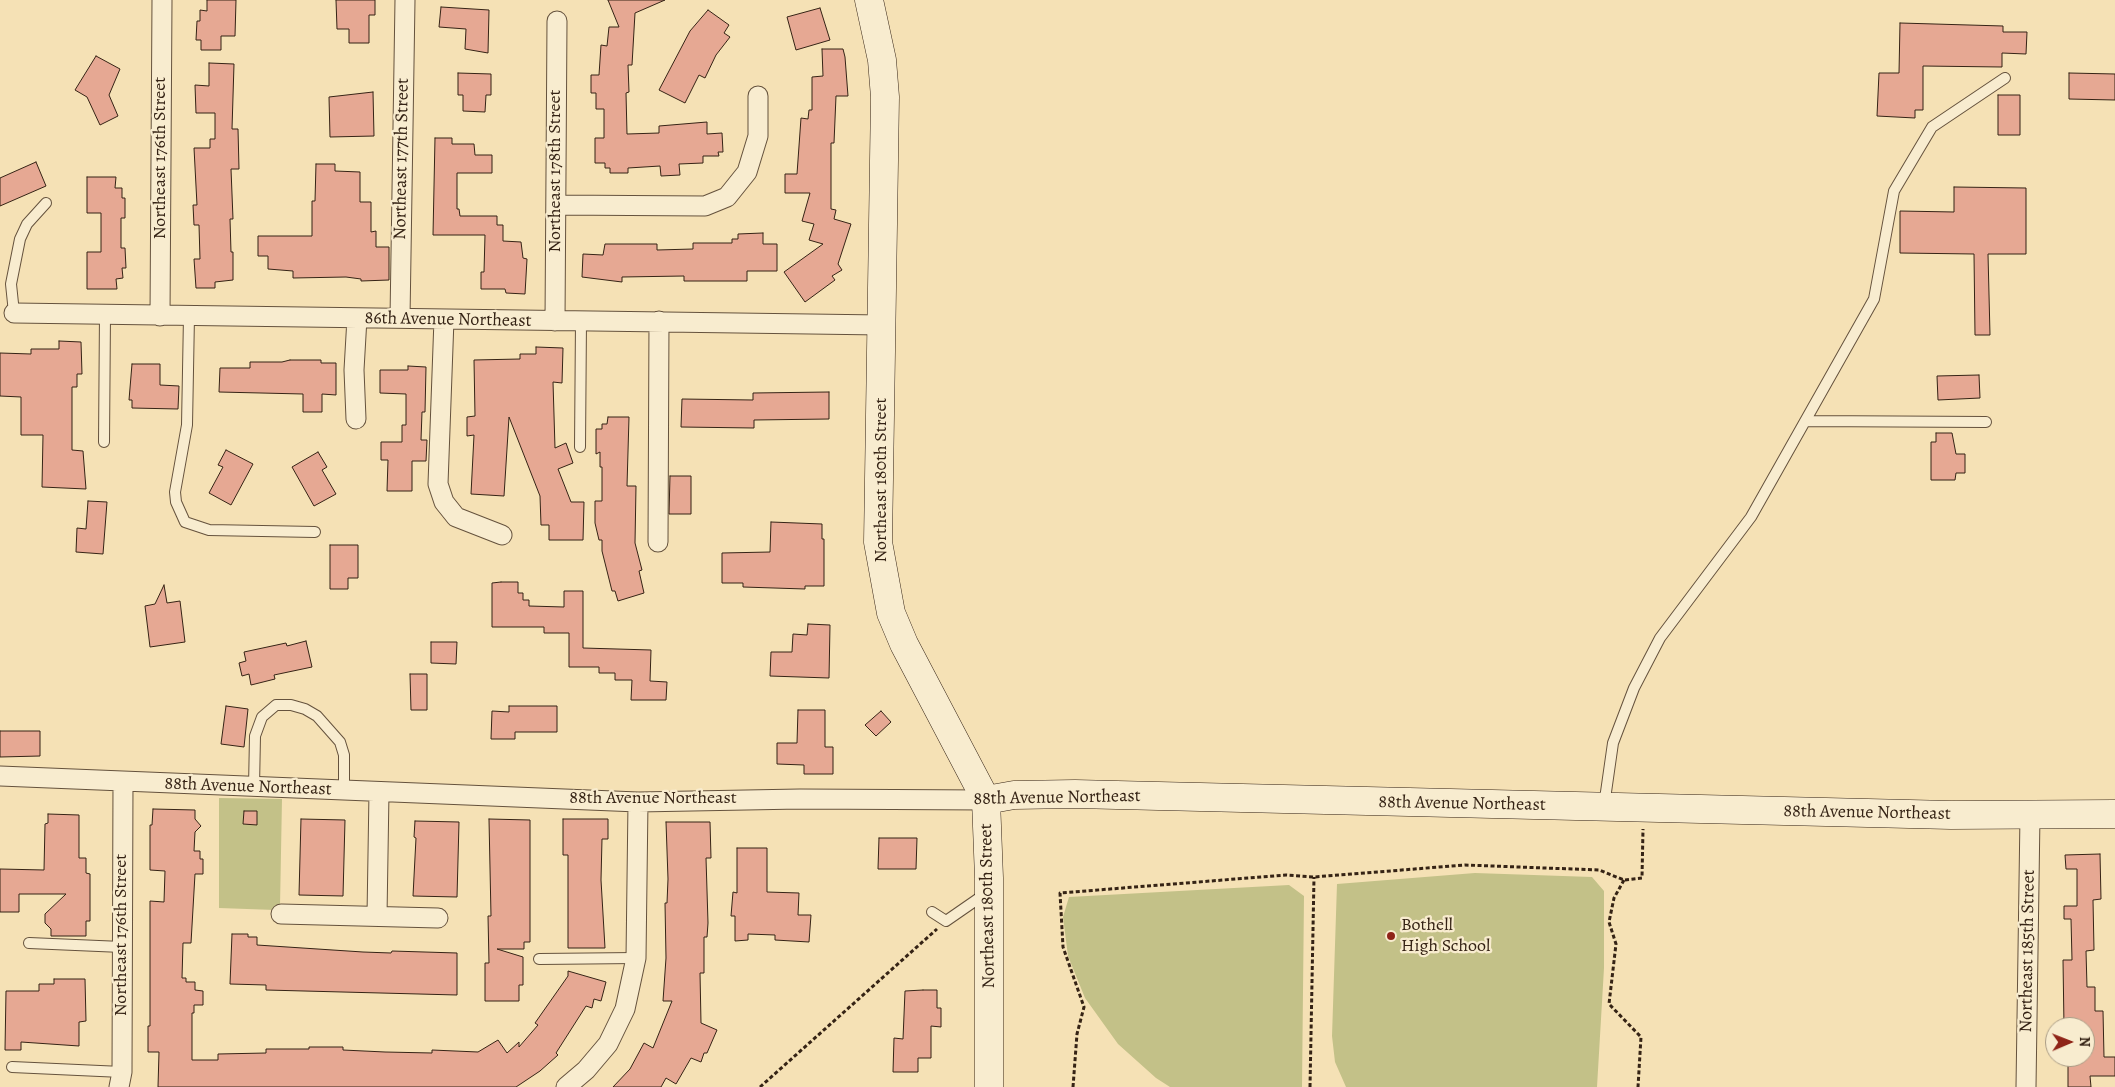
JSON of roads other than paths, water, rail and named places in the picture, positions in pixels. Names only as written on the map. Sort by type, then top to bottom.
[{"type":"street","name":"Northeast 176th Street","points":[[160,316],[162,0]]},
{"type":"street","name":"Northeast 177th Street","points":[[400,318],[405,0]]},
{"type":"street","name":"Northeast 180th Street","points":[[869,0],[882,60],[885,97],[878,542],[889,604],[904,644],[986,800],[989,891],[989,1087]]},
{"type":"street","name":"Northeast 178th Street","points":[[555,321],[558,21]]},
{"type":"street","points":[[556,205],[705,206],[728,197],[747,172],[758,136],[758,96]]},
{"type":"street","name":"86th Avenue Northeast","points":[[14,312],[160,316],[882,325]]},
{"type":"street","points":[[356,420],[354,370],[357,318]]},
{"type":"street","points":[[444,319],[438,484],[444,502],[456,516],[502,535]]},
{"type":"street","points":[[658,542],[659,321]]},
{"type":"street","name":"88th Avenue Northeast","points":[[0,776],[638,802],[800,799],[986,800],[1014,795],[1076,794],[1641,808],[2030,815],[2115,814]]},
{"type":"street","name":"Northeast 176th Street","points":[[120,1079],[123,782]]},
{"type":"street","points":[[377,916],[379,792]]},
{"type":"street","points":[[566,1087],[586,1070],[608,1044],[625,1009],[636,958],[638,802]]},
{"type":"street","name":"Northeast 185th Street","points":[[2026,1087],[2030,815]]},
{"type":"street","points":[[281,914],[438,918]]},
{"type":"lane","points":[[1604,807],[1613,743],[1634,688],[1660,638],[1751,517],[1874,300],[1894,191],[1932,127],[2005,78]]},
{"type":"lane","points":[[14,312],[11,284],[20,239],[27,224],[46,203]]},
{"type":"lane","points":[[104,442],[105,314]]},
{"type":"lane","points":[[189,316],[187,425],[175,492],[176,502],[185,522],[209,530],[315,532]]},
{"type":"lane","points":[[580,447],[581,321]]},
{"type":"lane","points":[[1806,421],[1986,422]]},
{"type":"lane","points":[[254,787],[255,736],[262,718],[276,705],[291,704],[305,708],[317,716],[340,742],[344,755],[344,790]]},
{"type":"lane","points":[[932,912],[946,922],[989,891]]},
{"type":"lane","points":[[29,943],[122,947]]},
{"type":"lane","points":[[539,959],[636,958]]},
{"type":"lane","points":[[12,1067],[120,1079]]},
{"type":"place","name":"Bothell High School","points":[[1391,936]]}]
